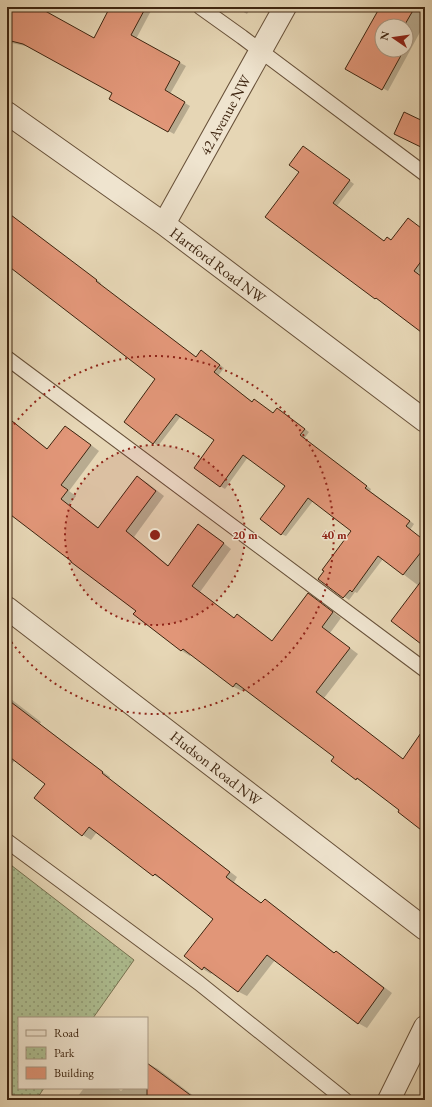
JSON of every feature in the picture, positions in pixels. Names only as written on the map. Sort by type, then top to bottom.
[{"type":"street","name":"42 Avenue NW","points":[[164,224],[285,7]]},
{"type":"street","name":"Hartford Road NW","points":[[7,114],[164,224],[425,421]]},
{"type":"street","name":"Hudson Road NW","points":[[7,608],[425,929]]},
{"type":"street","points":[[389,1100],[425,1027]]},
{"type":"lane","points":[[200,7],[425,174]]},
{"type":"lane","points":[[7,358],[425,670]]},
{"type":"lane","points":[[7,841],[199,983],[345,1100]]},
{"type":"green space","points":[[7,862],[134,960],[94,1017],[18,1017],[18,1089],[43,1089],[36,1100],[7,1100]]},
{"type":"building","points":[[7,7],[38,7],[94,38],[110,7],[146,7],[131,35],[180,62],[165,90],[185,102],[168,132],[109,99],[112,93],[23,44],[7,40]]},
{"type":"building","points":[[380,7],[415,7],[409,18],[374,18],[374,58],[400,58],[382,90],[345,69]]},
{"type":"building","points":[[404,112],[425,122],[425,149],[394,134]]},
{"type":"building","points":[[303,146],[350,180],[333,203],[384,241],[387,237],[391,240],[408,218],[425,231],[425,256],[414,271],[425,279],[425,335],[265,217],[299,172],[289,165]]},
{"type":"building","points":[[7,212],[196,357],[201,350],[220,365],[214,372],[252,402],[254,399],[273,413],[277,408],[305,429],[300,435],[367,486],[365,488],[410,521],[406,526],[425,541],[425,547],[403,575],[378,556],[352,592],[350,590],[343,598],[318,579],[324,571],[322,570],[351,531],[308,498],[281,535],[260,519],[285,486],[243,455],[220,487],[194,468],[214,440],[176,414],[153,444],[124,422],[155,379],[7,265]]},
{"type":"building","points":[[7,417],[47,449],[65,426],[91,445],[61,485],[68,490],[61,499],[98,528],[137,476],[156,491],[126,531],[168,566],[198,524],[224,543],[192,586],[234,618],[237,614],[272,641],[308,593],[333,612],[322,627],[350,648],[316,692],[403,759],[425,727],[425,833],[398,812],[399,810],[357,778],[356,780],[331,761],[334,757],[236,683],[233,687],[183,649],[181,651],[133,614],[136,611],[7,512]]},
{"type":"building","points":[[425,576],[425,647],[391,621]]},
{"type":"building","points":[[7,699],[230,872],[226,877],[261,903],[265,899],[334,953],[336,951],[384,988],[358,1024],[267,955],[238,992],[204,967],[202,970],[184,956],[213,919],[155,874],[153,876],[89,827],[82,836],[34,798],[45,784],[7,755]]},
{"type":"building","points":[[148,1064],[197,1100],[147,1100]]}]
